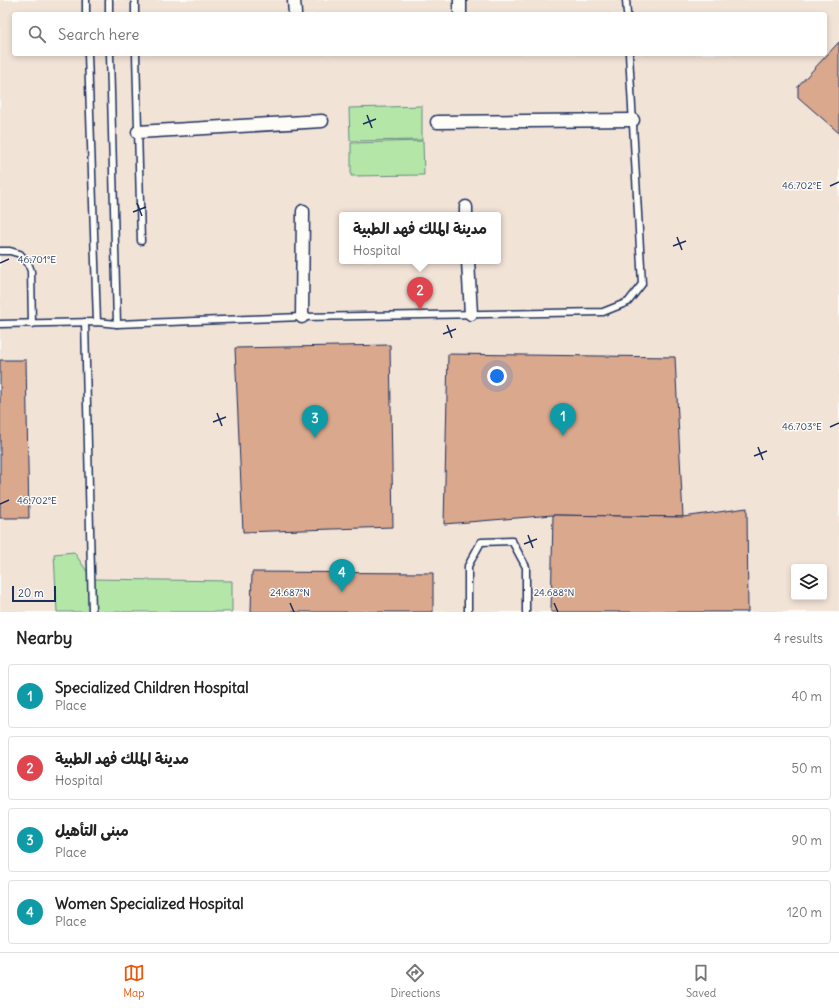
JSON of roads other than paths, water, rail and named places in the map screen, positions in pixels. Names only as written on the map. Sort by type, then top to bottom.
[{"type":"street","points":[[294,0],[295,12]]},
{"type":"street","points":[[460,0],[460,12]]},
{"type":"street","points":[[438,122],[633,120]]},
{"type":"street","points":[[138,132],[322,122]]},
{"type":"street","points":[[302,317],[303,212]]},
{"type":"street","points":[[468,264],[471,314]]},
{"type":"lane","points":[[86,0],[86,12]]},
{"type":"lane","points":[[109,0],[109,12]]},
{"type":"lane","points":[[135,0],[135,12]]},
{"type":"lane","points":[[626,0],[627,12]]},
{"type":"lane","points":[[88,56],[97,322]]},
{"type":"lane","points":[[110,56],[117,324]]},
{"type":"lane","points":[[136,56],[141,240]]},
{"type":"lane","points":[[0,324],[97,322],[117,324],[302,317],[603,312],[628,302],[642,284],[629,56]]},
{"type":"lane","points":[[0,251],[10,251],[20,254],[28,263],[31,271],[32,324]]},
{"type":"lane","points":[[85,322],[92,612]]},
{"type":"lane","points":[[468,612],[468,566],[481,542],[512,541],[526,567],[526,612]]},
{"type":"place","name":"مدينة الملك فهد الطبية","points":[[420,310]]},
{"type":"place","name":"Specialized Children Hospital","points":[[563,436]]},
{"type":"place","name":"مبنى التأهيل","points":[[315,438]]},
{"type":"place","name":"Women Specialized Hospital","points":[[342,592]]}]
